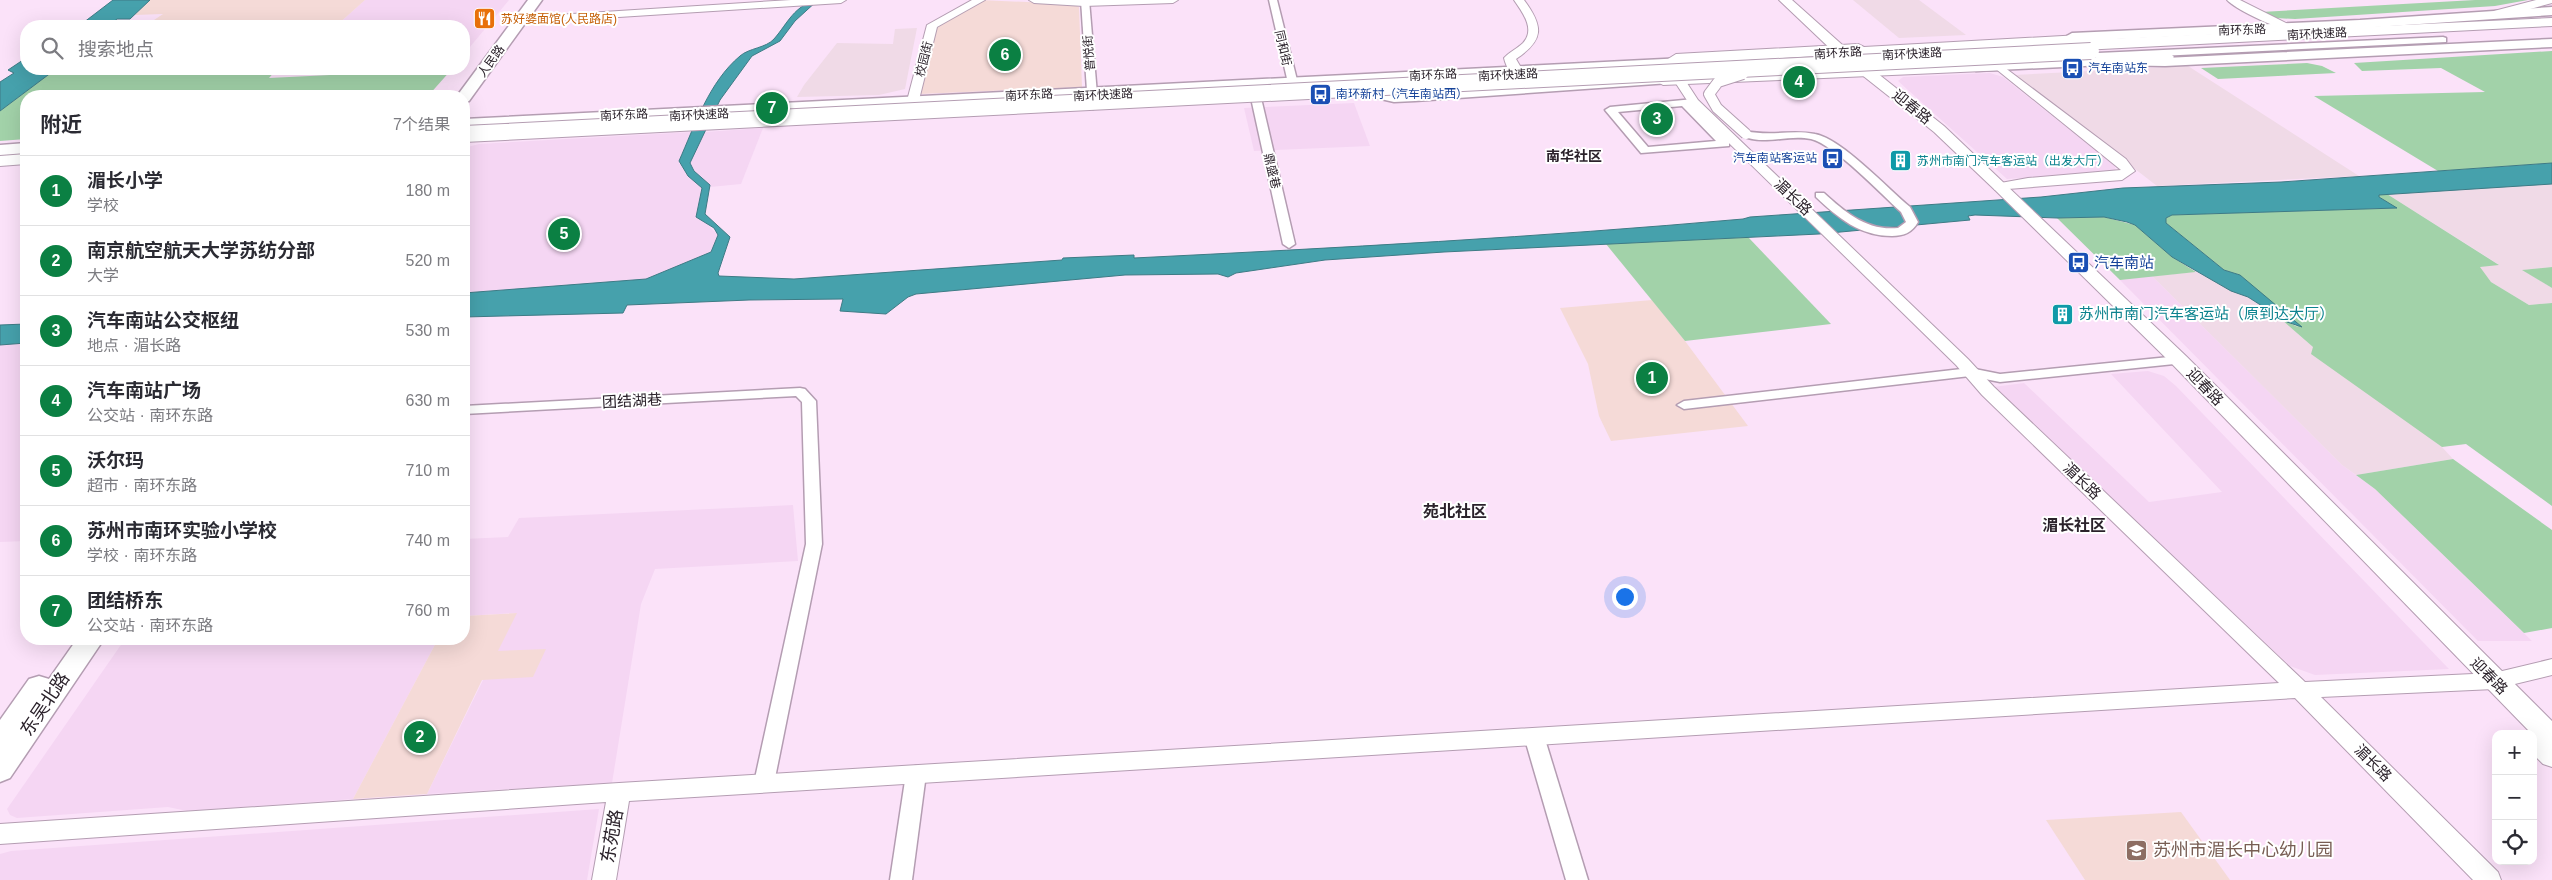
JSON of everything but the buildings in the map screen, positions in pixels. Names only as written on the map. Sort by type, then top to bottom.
[{"type":"highway","points":[[2446,17],[2551,23]]},
{"type":"highway","points":[[1098,99],[1198,104],[1507,89],[1678,79],[1953,52],[2029,42],[2551,23]]},
{"type":"highway","points":[[2360,24],[2551,23]]},
{"type":"highway","name":"南环快速路","points":[[2094,53],[2285,32],[2551,23]]},
{"type":"highway","name":"南环快速路","points":[[470,125],[1098,99],[2172,49],[2390,42],[2486,36],[2551,23]]},
{"type":"highway","name":"南环快速路","points":[[2390,42],[2551,23]]},
{"type":"highway","points":[[2212,36],[2285,32]]},
{"type":"highway","points":[[2094,53],[2443,40],[2486,36]]},
{"type":"highway","points":[[2390,42],[2552,38]]},
{"type":"highway","points":[[1848,61],[1990,40]]},
{"type":"highway","points":[[1098,99],[1193,86],[1676,59],[1848,61],[2000,67]]},
{"type":"highway","name":"南环快速路","points":[[470,134],[1098,99]]},
{"type":"highway","points":[[0,152],[20,150]]},
{"type":"highway","points":[[0,161],[20,159]]},
{"type":"main road","name":"人民路","points":[[469,90],[515,21],[525,0]]},
{"type":"main road","name":"人民路","points":[[470,75],[535,0]]},
{"type":"main road","points":[[1778,0],[1848,61]]},
{"type":"main road","points":[[1785,0],[1848,61]]},
{"type":"main road","points":[[2498,14],[2550,0]]},
{"type":"main road","name":"南环东路","points":[[1990,40],[2261,29],[2285,32],[2446,17],[2552,11]]},
{"type":"main road","name":"南环东路","points":[[470,125],[719,110],[911,108],[1848,61],[2000,67],[2094,53],[2165,62],[2552,43]]},
{"type":"main road","points":[[1953,52],[1970,67]]},
{"type":"main road","name":"迎春路","points":[[1848,61],[1924,130],[2002,193],[2025,220],[2170,360],[2190,387],[2485,681],[2552,737]]},
{"type":"main road","name":"人民路","points":[[457,90],[470,75]]},
{"type":"main road","name":"南环东路","points":[[1098,99],[1256,98],[1294,89],[1368,92],[1521,77]]},
{"type":"main road","points":[[1368,92],[1394,97],[1678,79]]},
{"type":"main road","name":"南环东路","points":[[470,139],[712,126],[911,108]]},
{"type":"main road","points":[[0,166],[20,164]]},
{"type":"main road","name":"东吴北路","points":[[0,742],[69,645]]},
{"type":"main road","name":"东吴北路","points":[[0,770],[87,645]]},
{"type":"main road","name":"迎春路","points":[[2485,681],[2526,730]]},
{"type":"main road","points":[[2537,742],[2552,757]]},
{"type":"street","points":[[515,21],[841,0]]},
{"type":"street","name":"校园街","points":[[911,108],[932,25],[980,0]]},
{"type":"street","points":[[1034,0],[1085,2],[1173,0]]},
{"type":"street","name":"同和街","points":[[1272,0],[1294,89]]},
{"type":"street","points":[[1519,0],[1534,22],[1535,31],[1532,41],[1510,58],[1511,64],[1521,77]]},
{"type":"street","points":[[2224,0],[2258,21],[2262,26],[2261,29]]},
{"type":"street","points":[[2232,0],[2285,32]]},
{"type":"street","name":"普悦街","points":[[1085,2],[1098,99]]},
{"type":"street","points":[[1820,195],[1851,222],[1864,228],[1889,232],[1908,228],[1912,222],[1909,214],[1820,138],[1803,135],[1760,138],[1746,134],[1710,98],[1712,87],[1720,80],[1755,73],[2094,53],[2443,40]]},
{"type":"street","points":[[2000,67],[2121,162],[2128,171],[2122,176],[2028,182],[2002,193]]},
{"type":"street","name":"湄长路","points":[[1678,79],[1690,103],[1806,209],[1988,392],[2300,690],[2489,880]]},
{"type":"street","name":"鼎盛巷","points":[[1256,98],[1289,244]]},
{"type":"street","points":[[1690,103],[1726,144],[1646,151],[1610,110],[1644,107],[1690,103]]},
{"type":"street","points":[[1684,405],[1970,372],[2000,378],[2170,360]]},
{"type":"street","name":"团结湖巷","points":[[470,410],[800,392],[809,401],[814,544],[764,783]]},
{"type":"street","points":[[0,834],[764,783],[2300,690],[2485,681],[2552,667]]},
{"type":"street","points":[[1534,736],[1577,880]]},
{"type":"street","points":[[900,880],[916,774]]},
{"type":"street","name":"东苑路","points":[[604,880],[619,792]]},
{"type":"shaded area","points":[[150,0],[365,0],[343,20],[154,20],[163,14],[135,15]]},
{"type":"shaded area","points":[[365,0],[509,0],[470,47],[470,20],[343,20]]},
{"type":"shaded area","points":[[980,0],[1072,4],[1079,7],[1082,87],[920,94],[937,24]]},
{"type":"shaded area","points":[[1853,0],[1919,0],[1966,35],[1899,38]]},
{"type":"shaded area","points":[[917,28],[905,89],[879,95],[797,97],[804,85],[837,43],[893,44],[895,29]]},
{"type":"shaded area","points":[[2188,66],[2359,176],[2157,186],[2014,75]]},
{"type":"shaded area","points":[[1990,73],[2003,77],[2114,165],[2117,172],[2007,179],[1898,81],[1903,77]]},
{"type":"shaded area","points":[[1354,103],[1370,146],[1254,151],[1244,108]]},
{"type":"shaded area","points":[[763,128],[741,184],[710,187],[691,168],[690,163],[705,132]]},
{"type":"shaded area","points":[[692,132],[679,163],[688,176],[701,187],[706,223],[718,235],[710,254],[646,279],[470,293],[470,146],[479,144]]},
{"type":"shaded area","points":[[2552,184],[2552,267],[2523,270],[2552,288],[2552,303],[2529,305],[2491,282],[2479,267],[2498,264],[2387,194]]},
{"type":"shaded area","points":[[2196,272],[2248,297],[2281,319],[2313,347],[2442,447],[2453,459],[2356,475],[2342,465],[2152,276]]},
{"type":"shaded area","points":[[2152,276],[2342,465],[2375,489],[2532,641],[2478,641],[2120,280]]},
{"type":"shaded area","points":[[1652,300],[1748,426],[1611,441],[1599,416],[1588,364],[1560,308]]},
{"type":"shaded area","points":[[20,343],[20,541],[0,542],[0,345]]},
{"type":"shaded area","points":[[2148,371],[2164,376],[2176,386],[2449,669],[2315,675],[2290,666],[1993,387],[2024,383],[2149,502],[2222,492],[2111,374]]},
{"type":"shaded area","points":[[793,505],[798,561],[655,569],[641,604],[612,783],[427,794],[516,613],[470,616],[470,539],[508,537],[519,518]]},
{"type":"shaded area","points":[[517,613],[498,651],[546,649],[533,677],[482,680],[427,794],[353,799],[435,645],[470,645],[470,616]]},
{"type":"shaded area","points":[[121,645],[435,645],[353,799],[187,811],[168,807],[17,818],[10,815],[7,809]]},
{"type":"shaded area","points":[[599,809],[587,880],[0,880],[0,854],[11,851]]},
{"type":"shaded area","name":"苏州市湄长中心幼儿园","points":[[2181,812],[2230,880],[2085,880],[2046,820]]},
{"type":"green space","points":[[2475,0],[2528,0],[2495,6],[2295,19],[2276,18],[2261,12]]},
{"type":"green space","points":[[2552,51],[2552,163],[2438,171],[2314,96],[2485,92],[2441,68],[2362,71],[2354,63]]},
{"type":"green space","points":[[2307,63],[2322,66],[2336,73],[2218,79],[2201,68]]},
{"type":"green space","points":[[48,75],[272,75],[269,78],[330,75],[447,75],[433,90],[28,90]]},
{"type":"green space","points":[[20,96],[20,139],[0,141],[0,111]]},
{"type":"green space","points":[[2379,194],[2387,194],[2499,265],[2480,267],[2491,282],[2529,305],[2552,303],[2552,506],[2466,444],[2442,447],[2311,354],[2313,347],[2281,319],[2298,327],[2240,275],[2224,270],[2166,223],[2166,218],[2172,215],[2396,208],[2379,197]]},
{"type":"green space","points":[[2104,217],[2135,225],[2172,257],[2196,272],[2120,280],[2057,218]]},
{"type":"green space","points":[[1748,237],[1831,324],[1685,341],[1606,244]]},
{"type":"green space","points":[[2552,267],[2552,288],[2522,270]]},
{"type":"green space","points":[[2453,459],[2552,530],[2552,628],[2524,633],[2375,489],[2356,475]]},
{"type":"water","points":[[113,0],[150,0],[130,19],[87,20]]},
{"type":"water","points":[[818,0],[795,21],[780,41],[752,56],[720,100],[690,163],[694,171],[710,185],[705,214],[730,237],[718,273],[719,276],[794,279],[1062,260],[1063,258],[1134,255],[1134,258],[1438,242],[1750,217],[2041,197],[2123,188],[2281,182],[2552,163],[2552,184],[2379,195],[2379,197],[2397,208],[2172,215],[2166,218],[2166,223],[2224,270],[2240,275],[2302,327],[2287,322],[2248,297],[2231,291],[2172,257],[2135,225],[2127,222],[2104,217],[2057,218],[1975,215],[1968,216],[1970,220],[1819,234],[1444,252],[1325,260],[1236,273],[1228,277],[1218,274],[1125,275],[916,294],[908,297],[886,314],[840,311],[843,299],[749,300],[627,305],[623,313],[470,317],[470,293],[646,279],[711,252],[718,235],[714,228],[696,217],[702,188],[688,176],[679,161],[711,91],[729,66],[744,53],[771,42],[792,15],[810,2]]},
{"type":"water","points":[[20,62],[20,75],[48,75],[28,90],[20,90],[20,96],[0,111],[0,82],[14,73],[8,70]]},
{"type":"water","points":[[20,324],[20,343],[0,345],[0,325]]},
{"type":"place","name":"苏好婆面馆(人民路店)","points":[[485,19]]},
{"type":"place","name":"苏州市南环实验小学校","points":[[1005,55]]},
{"type":"place","name":"汽车南站东","points":[[2072,68]]},
{"type":"place","name":"汽车南站广场","points":[[1799,82]]},
{"type":"place","name":"南环新村（汽车南站西）","points":[[1320,94]]},
{"type":"place","name":"团结桥东","points":[[772,108]]},
{"type":"place","name":"汽车南站公交枢纽","points":[[1657,119]]},
{"type":"place","name":"汽车南站客运站","points":[[1833,158]]},
{"type":"place","name":"苏州市南门汽车客运站（出发大厅）","points":[[1901,161]]},
{"type":"place","name":"沃尔玛","points":[[564,234]]},
{"type":"place","name":"汽车南站","points":[[2078,263]]},
{"type":"place","name":"苏州市南门汽车客运站（原到达大厅）","points":[[2063,314]]},
{"type":"place","name":"湄长小学","points":[[1652,378]]},
{"type":"place","name":"南京航空航天大学苏纺分部","points":[[420,737]]},
{"type":"place","name":"苏州市湄长中心幼儿园","points":[[2137,850]]},
{"type":"district","name":"南华社区","points":[[1574,156]]},
{"type":"district","name":"苑北社区","points":[[1455,511]]},
{"type":"district","name":"湄长社区","points":[[2074,525]]}]
